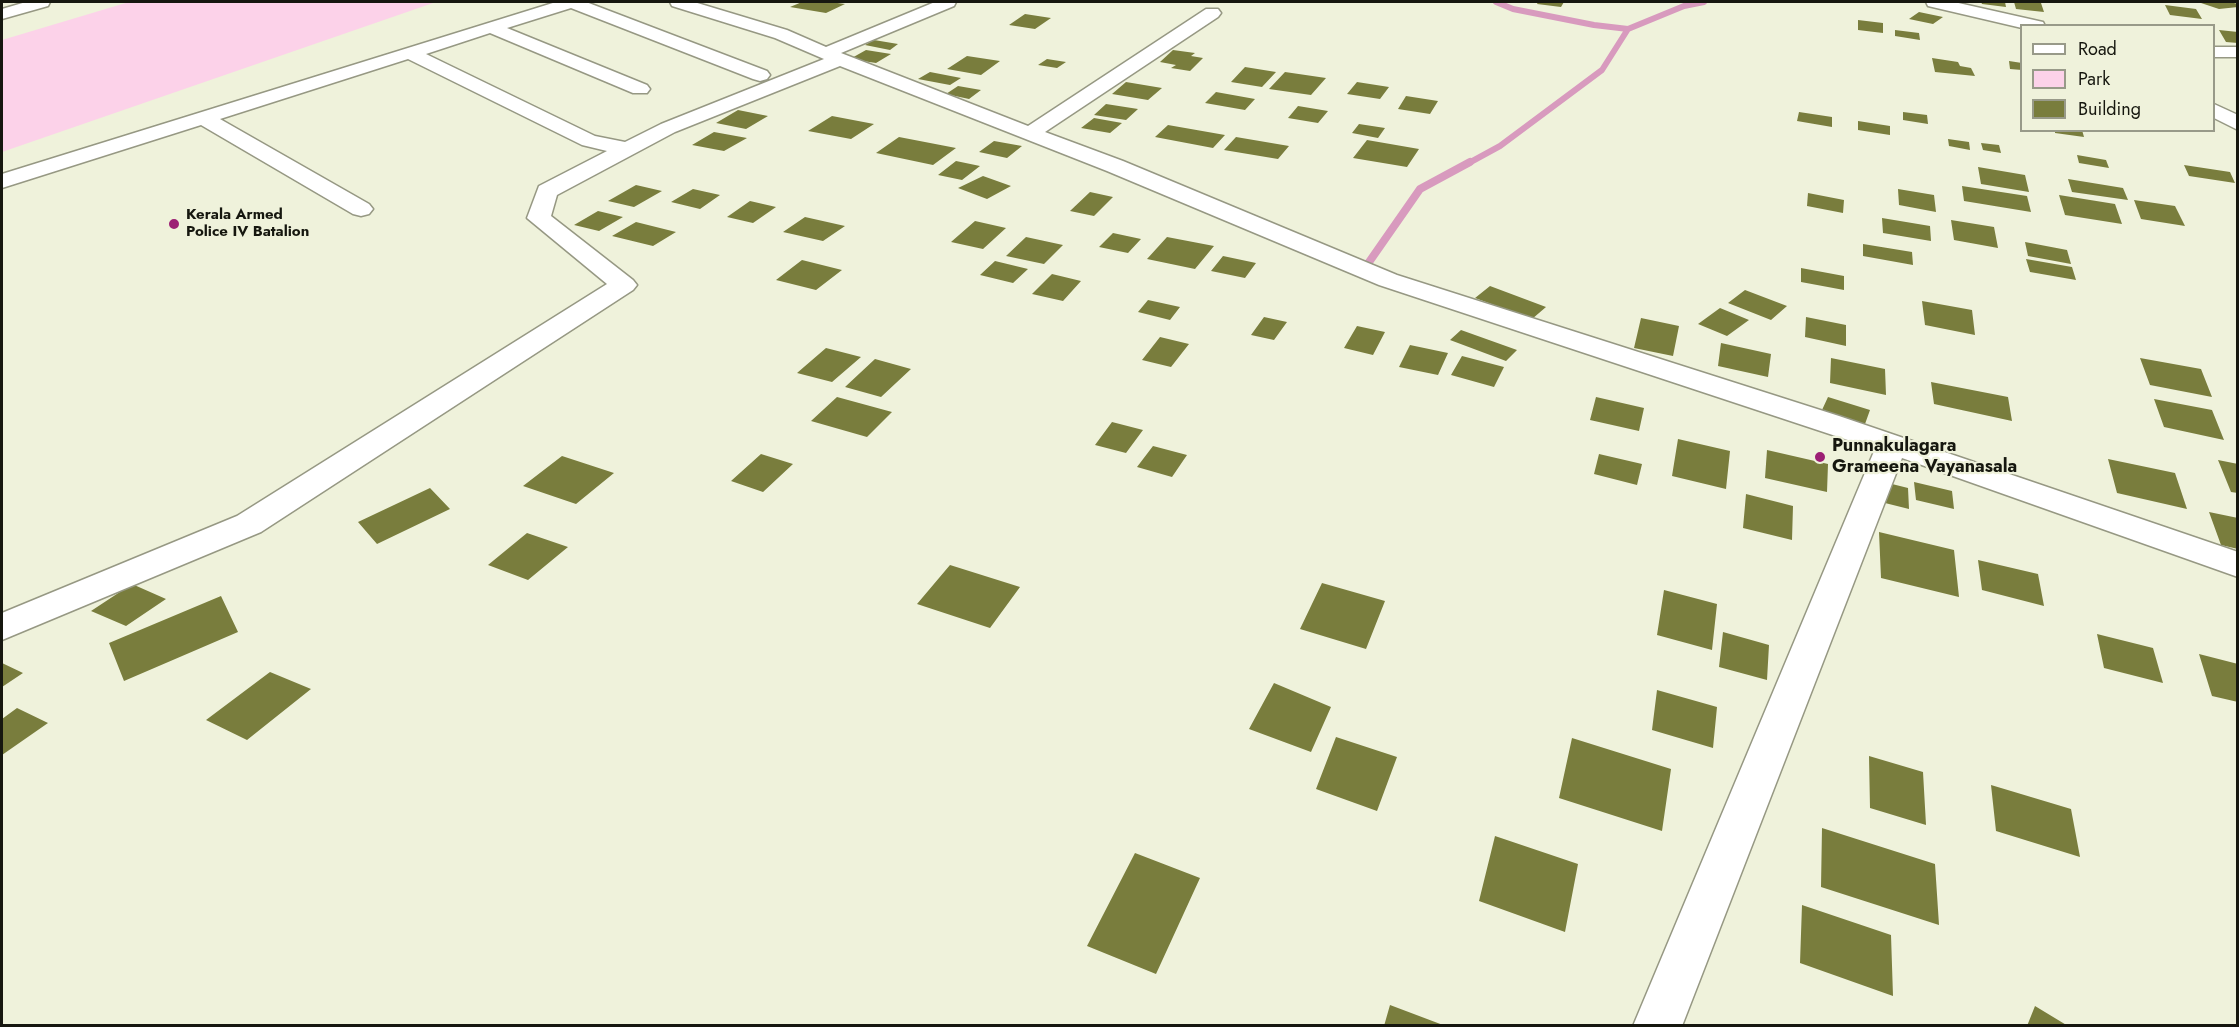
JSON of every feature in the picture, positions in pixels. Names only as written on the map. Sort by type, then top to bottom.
[{"type":"street","points":[[2,14],[42,2]]},
{"type":"street","points":[[2,181],[572,2],[760,75]]},
{"type":"street","points":[[678,2],[781,34],[1029,134],[1115,165],[1388,280],[1892,444],[2238,565]]},
{"type":"street","points":[[2,627],[249,524],[624,285],[539,218],[547,191],[668,128],[833,56],[948,2]]},
{"type":"street","points":[[1934,2],[2028,24]]},
{"type":"street","points":[[1029,134],[1212,13]]},
{"type":"street","points":[[490,27],[640,89]]},
{"type":"street","points":[[408,52],[589,141],[627,149]]},
{"type":"street","points":[[2215,52],[2238,52]]},
{"type":"street","points":[[2215,111],[2238,124]]},
{"type":"street","points":[[204,118],[361,209]]},
{"type":"street","points":[[1657,1026],[1892,444]]},
{"type":"green space","points":[[129,2],[436,2],[2,152],[2,40]]},
{"type":"building","points":[[802,2],[845,4],[826,13],[790,7]]},
{"type":"building","points":[[1538,2],[1564,2],[1561,7],[1537,4]]},
{"type":"building","points":[[1981,2],[2005,2],[2006,7],[1982,4]]},
{"type":"building","points":[[2014,2],[2041,3],[2044,12],[2016,9]]},
{"type":"building","points":[[2198,2],[2230,2],[2238,4],[2238,7],[2219,9]]},
{"type":"building","points":[[2165,5],[2196,9],[2202,19],[2170,15]]},
{"type":"building","points":[[1919,12],[1943,17],[1933,24],[1909,19]]},
{"type":"building","points":[[1025,14],[1051,18],[1035,29],[1009,25]]},
{"type":"building","points":[[1858,20],[1883,23],[1883,33],[1858,30]]},
{"type":"building","points":[[1895,30],[1919,33],[1920,40],[1895,36]]},
{"type":"building","points":[[2219,30],[2238,32],[2238,43],[2226,42]]},
{"type":"building","points":[[874,40],[898,44],[890,50],[865,45]]},
{"type":"building","points":[[866,50],[891,54],[876,63],[850,59]]},
{"type":"building","points":[[1173,50],[1195,53],[1191,56],[1203,58],[1190,71],[1171,68],[1176,65],[1160,62]]},
{"type":"building","points":[[967,56],[1000,61],[981,75],[947,69]]},
{"type":"building","points":[[1932,58],[1958,62],[1960,66],[1971,68],[1975,76],[1935,72]]},
{"type":"building","points":[[1047,59],[1066,62],[1057,68],[1038,65]]},
{"type":"building","points":[[2009,61],[2020,63],[2020,70],[2010,69]]},
{"type":"building","points":[[1245,67],[1276,72],[1262,87],[1231,82]]},
{"type":"building","points":[[930,72],[961,78],[950,85],[918,79]]},
{"type":"building","points":[[1285,72],[1326,78],[1311,95],[1269,89]]},
{"type":"building","points":[[1126,82],[1162,88],[1148,100],[1112,94]]},
{"type":"building","points":[[1357,82],[1389,87],[1380,99],[1347,94]]},
{"type":"building","points":[[958,86],[981,90],[969,99],[946,94]]},
{"type":"building","points":[[1216,92],[1255,99],[1245,110],[1205,103]]},
{"type":"building","points":[[1406,96],[1438,101],[1430,114],[1398,109]]},
{"type":"building","points":[[1106,104],[1138,109],[1126,120],[1094,115]]},
{"type":"building","points":[[1298,106],[1328,111],[1318,123],[1288,118]]},
{"type":"building","points":[[738,110],[768,116],[746,129],[716,123]]},
{"type":"building","points":[[1799,112],[1832,117],[1832,127],[1797,121]]},
{"type":"building","points":[[1903,112],[1927,115],[1928,124],[1903,120]]},
{"type":"building","points":[[832,116],[874,124],[851,139],[808,131]]},
{"type":"building","points":[[1094,118],[1122,123],[1110,133],[1081,128]]},
{"type":"building","points":[[1858,121],[1890,126],[1890,135],[1858,130]]},
{"type":"building","points":[[1359,124],[1385,128],[1378,138],[1352,133]]},
{"type":"building","points":[[1168,125],[1225,135],[1213,148],[1155,137]]},
{"type":"building","points":[[714,132],[747,138],[724,151],[692,145]]},
{"type":"building","points":[[2083,132],[2084,137],[2055,133]]},
{"type":"building","points":[[899,137],[956,148],[933,165],[876,153]]},
{"type":"building","points":[[1236,137],[1289,146],[1278,159],[1224,150]]},
{"type":"building","points":[[1948,139],[1969,142],[1970,150],[1949,146]]},
{"type":"building","points":[[1367,140],[1419,149],[1407,167],[1353,158]]},
{"type":"building","points":[[994,141],[1022,146],[1007,158],[979,152]]},
{"type":"building","points":[[1981,143],[1999,145],[2001,153],[1983,150]]},
{"type":"building","points":[[2077,155],[2106,160],[2109,168],[2079,163]]},
{"type":"building","points":[[956,161],[980,166],[962,180],[938,175]]},
{"type":"building","points":[[2184,165],[2230,172],[2235,183],[2189,176]]},
{"type":"building","points":[[1978,167],[2025,175],[2029,192],[1981,184]]},
{"type":"building","points":[[983,176],[1011,186],[987,199],[958,188]]},
{"type":"building","points":[[2068,179],[2123,188],[2128,200],[2072,192]]},
{"type":"building","points":[[636,185],[662,191],[634,207],[608,201]]},
{"type":"building","points":[[1962,186],[2027,196],[2031,212],[1964,201]]},
{"type":"building","points":[[693,189],[720,195],[700,209],[671,202]]},
{"type":"building","points":[[1898,189],[1934,195],[1936,212],[1899,205]]},
{"type":"building","points":[[1090,192],[1113,197],[1094,216],[1070,211]]},
{"type":"building","points":[[1808,193],[1844,200],[1843,213],[1807,206]]},
{"type":"building","points":[[2059,195],[2115,204],[2122,224],[2065,215]]},
{"type":"building","points":[[2134,200],[2175,206],[2185,226],[2141,219]]},
{"type":"building","points":[[750,201],[776,207],[753,223],[727,217]]},
{"type":"building","points":[[598,211],[623,217],[599,231],[574,225]]},
{"type":"building","points":[[805,217],[845,226],[823,241],[783,232]]},
{"type":"building","points":[[1882,218],[1930,226],[1931,241],[1883,233]]},
{"type":"building","points":[[1951,220],[1994,227],[1998,248],[1954,240]]},
{"type":"building","points":[[975,221],[1006,228],[983,249],[951,242]]},
{"type":"building","points":[[636,222],[676,232],[653,246],[612,236]]},
{"type":"building","points":[[1113,233],[1141,239],[1128,253],[1099,247]]},
{"type":"building","points":[[1026,237],[1063,245],[1044,264],[1006,256]]},
{"type":"building","points":[[1167,237],[1214,246],[1195,269],[1147,259]]},
{"type":"building","points":[[2025,242],[2067,250],[2071,264],[2028,256]]},
{"type":"building","points":[[1863,244],[1912,252],[1913,265],[1863,256]]},
{"type":"building","points":[[1223,256],[1256,263],[1245,278],[1211,271]]},
{"type":"building","points":[[2026,259],[2072,267],[2076,280],[2030,272]]},
{"type":"building","points":[[802,260],[842,270],[816,290],[776,280]]},
{"type":"building","points":[[995,261],[1028,269],[1013,283],[980,275]]},
{"type":"building","points":[[1801,268],[1844,276],[1844,290],[1801,282]]},
{"type":"building","points":[[1052,274],[1081,281],[1063,301],[1032,294]]},
{"type":"building","points":[[1490,286],[1546,307],[1532,319],[1475,298]]},
{"type":"building","points":[[1745,290],[1787,306],[1771,320],[1728,303]]},
{"type":"building","points":[[1148,300],[1180,307],[1170,320],[1138,312]]},
{"type":"building","points":[[1922,301],[1972,310],[1975,335],[1925,325]]},
{"type":"building","points":[[1720,308],[1749,320],[1727,336],[1698,324]]},
{"type":"building","points":[[1264,317],[1287,322],[1274,340],[1251,335]]},
{"type":"building","points":[[1806,317],[1846,325],[1846,346],[1805,337]]},
{"type":"building","points":[[1641,318],[1679,326],[1673,356],[1634,348]]},
{"type":"building","points":[[1357,326],[1385,332],[1373,355],[1344,348]]},
{"type":"building","points":[[1461,330],[1517,350],[1506,361],[1450,340]]},
{"type":"building","points":[[1160,337],[1189,344],[1171,367],[1142,360]]},
{"type":"building","points":[[1721,343],[1771,354],[1768,377],[1718,366]]},
{"type":"building","points":[[1410,345],[1448,353],[1438,375],[1399,367]]},
{"type":"building","points":[[826,348],[861,357],[832,382],[797,373]]},
{"type":"building","points":[[1462,356],[1504,367],[1494,387],[1451,375]]},
{"type":"building","points":[[1831,358],[1885,369],[1886,395],[1830,383]]},
{"type":"building","points":[[2140,358],[2201,369],[2212,397],[2150,385]]},
{"type":"building","points":[[875,359],[911,369],[881,397],[845,387]]},
{"type":"building","points":[[1931,382],[2008,397],[2012,421],[1934,404]]},
{"type":"building","points":[[837,397],[892,412],[867,437],[811,421]]},
{"type":"building","points":[[1596,397],[1644,408],[1639,431],[1590,420]]},
{"type":"building","points":[[1828,397],[1870,410],[1865,424],[1822,410]]},
{"type":"building","points":[[2154,399],[2212,410],[2224,440],[2164,427]]},
{"type":"building","points":[[1112,422],[1143,430],[1126,453],[1095,445]]},
{"type":"building","points":[[1678,439],[1730,451],[1726,489],[1672,476]]},
{"type":"building","points":[[1153,446],[1187,455],[1172,477],[1137,467]]},
{"type":"building","points":[[1767,450],[1828,464],[1827,492],[1765,478]]},
{"type":"building","points":[[761,454],[793,464],[763,492],[731,481]]},
{"type":"building","points":[[1599,454],[1642,464],[1637,485],[1594,474]]},
{"type":"building","points":[[562,456],[614,473],[576,504],[523,486]]},
{"type":"building","points":[[2108,459],[2175,473],[2187,509],[2117,493]]},
{"type":"building","points":[[2218,460],[2238,464],[2238,493],[2231,492]]},
{"type":"building","points":[[1884,482],[1908,488],[1909,509],[1885,503]]},
{"type":"building","points":[[1914,482],[1952,491],[1954,509],[1916,500]]},
{"type":"building","points":[[430,488],[450,509],[377,544],[358,522]]},
{"type":"building","points":[[1746,494],[1793,506],[1792,540],[1743,528]]},
{"type":"building","points":[[2209,512],[2238,518],[2238,549],[2221,545]]},
{"type":"building","points":[[1879,532],[1954,550],[1959,597],[1881,578]]},
{"type":"building","points":[[527,533],[568,547],[528,580],[488,565]]},
{"type":"building","points":[[1978,560],[2038,574],[2044,606],[1982,590]]},
{"type":"building","points":[[950,565],[1020,587],[990,628],[917,604]]},
{"type":"building","points":[[1322,583],[1385,601],[1366,649],[1300,629]]},
{"type":"building","points":[[132,584],[166,599],[126,626],[91,611]]},
{"type":"building","points":[[1664,590],[1717,604],[1712,650],[1657,635]]},
{"type":"building","points":[[221,596],[238,632],[124,681],[109,643]]},
{"type":"building","points":[[1723,632],[1769,645],[1767,680],[1719,667]]},
{"type":"building","points":[[2097,634],[2153,648],[2163,683],[2104,668]]},
{"type":"building","points":[[2199,654],[2238,664],[2238,702],[2212,696]]},
{"type":"building","points":[[2,663],[23,673],[2,687]]},
{"type":"building","points":[[270,672],[311,689],[247,740],[206,720]]},
{"type":"building","points":[[1274,683],[1331,707],[1311,752],[1249,729]]},
{"type":"building","points":[[1657,690],[1717,707],[1713,748],[1652,730]]},
{"type":"building","points":[[17,708],[48,723],[2,755],[2,719]]},
{"type":"building","points":[[1336,737],[1397,757],[1377,811],[1316,789]]},
{"type":"building","points":[[1572,738],[1671,769],[1662,831],[1559,798]]},
{"type":"building","points":[[1869,756],[1923,772],[1926,825],[1870,808]]},
{"type":"building","points":[[1991,785],[2071,809],[2080,857],[1996,831]]},
{"type":"building","points":[[1822,828],[1935,864],[1939,925],[1821,887]]},
{"type":"building","points":[[1495,836],[1578,864],[1565,932],[1479,901]]},
{"type":"building","points":[[1135,853],[1200,878],[1156,974],[1087,946]]},
{"type":"building","points":[[1802,905],[1891,935],[1893,996],[1800,963]]},
{"type":"building","points":[[1390,1005],[1443,1025],[1443,1026],[1384,1026]]},
{"type":"building","points":[[2035,1006],[2068,1026],[2027,1026]]},
{"type":"waterway","points":[[1496,2],[1513,9],[1594,25],[1628,29]]},
{"type":"waterway","points":[[1628,29],[1684,6],[1704,2]]},
{"type":"waterway","points":[[1467,164],[1500,146],[1602,70],[1628,29]]},
{"type":"waterway","points":[[1367,265],[1420,189],[1470,162]]},
{"type":"place","name":"Kerala Armed Police IV Batalion","points":[[174,224]]},
{"type":"place","name":"Punnakulagara Grameena Vayanasala","points":[[1820,457]]}]
